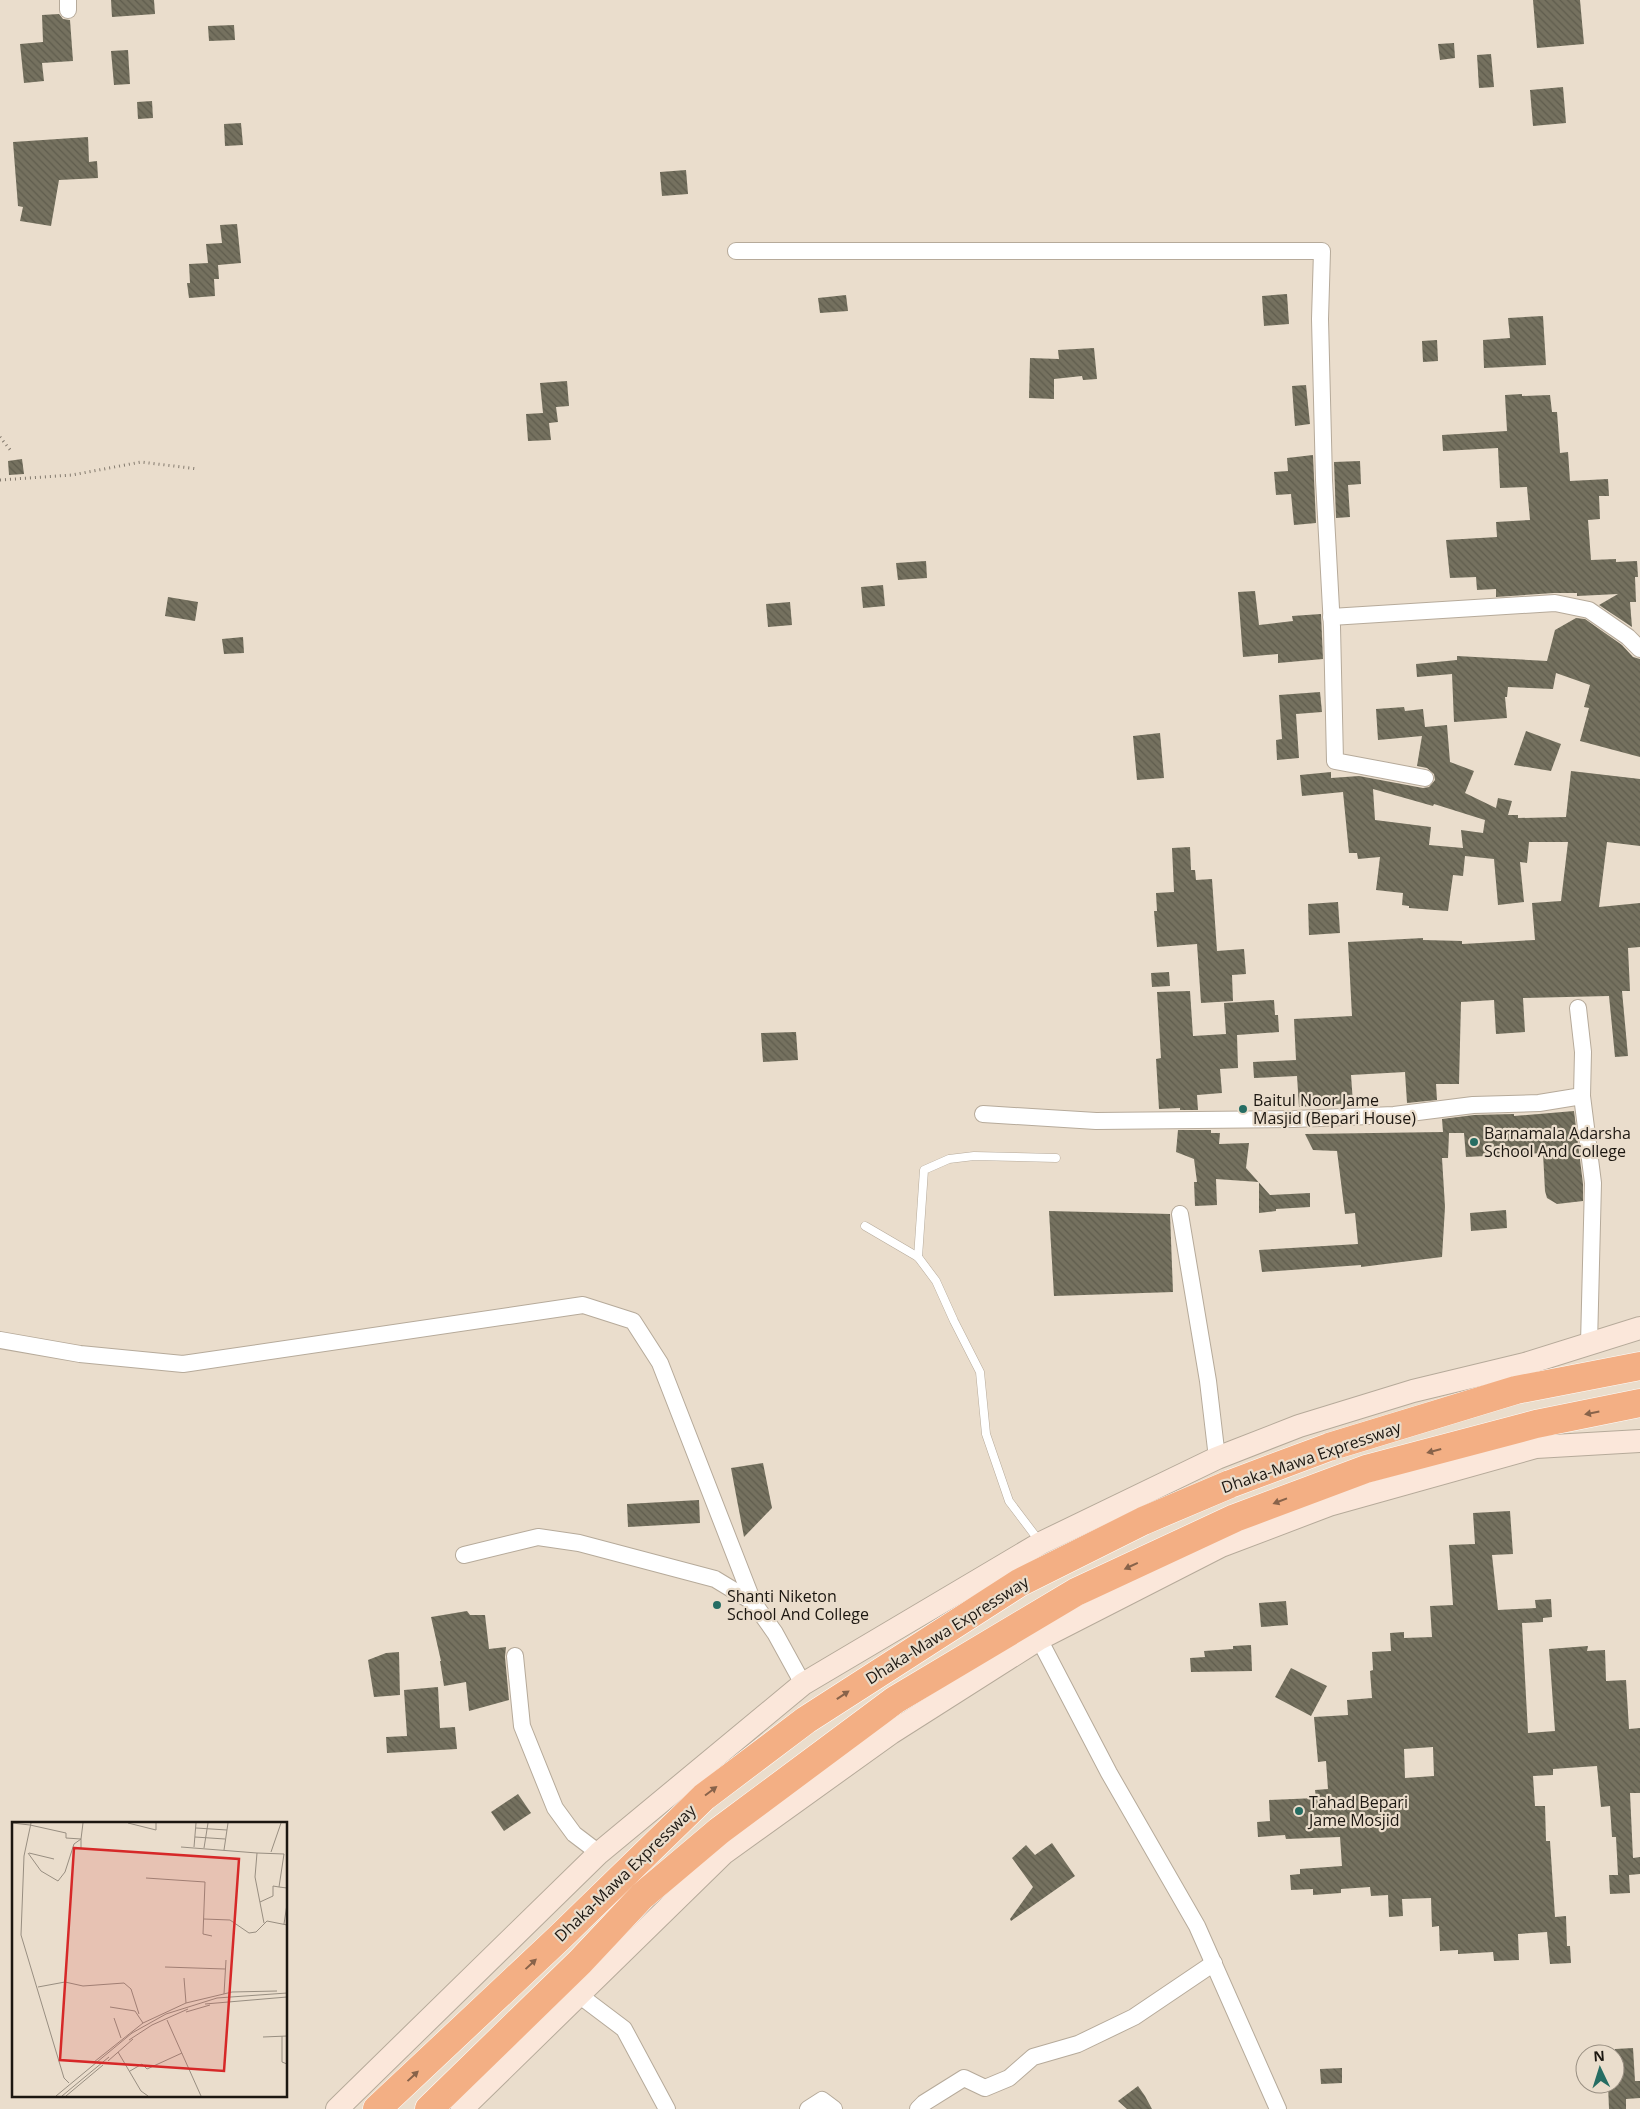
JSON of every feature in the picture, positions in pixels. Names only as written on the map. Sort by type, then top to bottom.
[{"type":"highway","name":"Dhaka-Mawa Expressway","points":[[378,2109],[559,1938],[704,1797],[806,1720],[1019,1583],[1143,1521],[1230,1484],[1329,1447],[1516,1390],[1640,1366]]},
{"type":"highway","name":"Dhaka-Mawa Expressway","points":[[429,2109],[580,1962],[642,1896],[719,1831],[895,1700],[1076,1592],[1235,1518],[1366,1469],[1536,1424],[1640,1403]]},
{"type":"main road","points":[[337,2109],[598,1853],[803,1684],[1041,1543],[1217,1458],[1298,1426],[1413,1392],[1525,1364],[1640,1328]]},
{"type":"main road","points":[[462,2109],[724,1853],[891,1733],[1039,1639],[1221,1546],[1330,1505],[1536,1446],[1640,1441]]},
{"type":"street","points":[[736,251],[1322,250],[1320,319],[1324,480],[1331,617],[1335,761],[1425,778]]},
{"type":"street","points":[[1331,617],[1555,603],[1589,610],[1628,637],[1640,649]]},
{"type":"street","points":[[1578,1008],[1583,1052],[1582,1096],[1593,1183],[1589,1344]]},
{"type":"street","points":[[983,1114],[1096,1121],[1294,1119],[1394,1115],[1473,1105],[1539,1103],[1582,1096]]},
{"type":"street","points":[[1180,1214],[1208,1382],[1217,1458]]},
{"type":"street","points":[[0,1340],[80,1354],[184,1364],[583,1305],[632,1321],[660,1363],[753,1602],[775,1633],[803,1684]]},
{"type":"street","points":[[464,1555],[538,1537],[578,1543],[715,1580],[753,1602]]},
{"type":"street","points":[[1039,1639],[1109,1772],[1197,1926],[1278,2109]]},
{"type":"street","points":[[515,1656],[522,1726],[555,1808],[574,1834],[598,1853]]},
{"type":"street","points":[[918,2109],[924,2103],[964,2078],[985,2088],[1009,2078],[1032,2057],[1078,2044],[1134,2017],[1214,1963]]},
{"type":"street","points":[[579,1995],[624,2029],[667,2109]]},
{"type":"street","points":[[808,2109],[822,2100],[834,2109]]},
{"type":"lane","points":[[918,1257],[924,1170],[949,1159],[974,1156],[1056,1158]]},
{"type":"lane","points":[[865,1226],[918,1257],[936,1281],[980,1372],[986,1434],[1009,1501],[1041,1543]]},
{"type":"path","points":[[0,437],[11,450]]},
{"type":"path","points":[[0,480],[72,476],[141,462],[198,469]]},
{"type":"building","points":[[111,0],[154,0],[155,14],[112,17]]},
{"type":"building","points":[[1533,0],[1580,0],[1584,44],[1537,48]]},
{"type":"building","points":[[59,14],[63,19],[70,20],[73,61],[42,63],[44,81],[24,83],[20,44],[43,42],[42,15]]},
{"type":"building","points":[[234,25],[235,40],[209,41],[208,26]]},
{"type":"building","points":[[1454,43],[1455,58],[1440,60],[1438,44]]},
{"type":"building","points":[[128,50],[130,84],[114,85],[111,51]]},
{"type":"building","points":[[1491,54],[1494,87],[1479,88],[1477,55]]},
{"type":"building","points":[[1563,87],[1566,123],[1533,126],[1530,90]]},
{"type":"building","points":[[152,101],[153,118],[138,119],[137,102]]},
{"type":"building","points":[[241,123],[243,145],[225,146],[224,124]]},
{"type":"building","points":[[88,137],[89,162],[97,161],[98,178],[59,180],[51,226],[20,221],[23,207],[18,206],[13,142]]},
{"type":"building","points":[[686,170],[688,194],[662,196],[660,172]]},
{"type":"building","points":[[237,224],[241,263],[218,265],[219,279],[214,279],[215,296],[189,298],[187,283],[190,283],[189,264],[208,263],[206,244],[222,243],[220,225]]},
{"type":"building","points":[[1287,294],[1289,324],[1264,326],[1262,296]]},
{"type":"building","points":[[846,295],[848,311],[820,313],[818,298]]},
{"type":"building","points":[[1543,316],[1546,365],[1484,368],[1483,340],[1510,338],[1508,318]]},
{"type":"building","points":[[1437,340],[1438,361],[1423,362],[1422,341]]},
{"type":"building","points":[[1094,348],[1097,379],[1083,380],[1082,376],[1054,379],[1054,399],[1029,398],[1030,358],[1059,359],[1058,350]]},
{"type":"building","points":[[567,381],[569,406],[556,407],[558,422],[549,423],[551,440],[528,441],[526,414],[543,413],[540,383]]},
{"type":"building","points":[[1306,385],[1310,424],[1295,426],[1292,386]]},
{"type":"building","points":[[1522,394],[1522,396],[1550,395],[1552,412],[1557,412],[1560,453],[1568,452],[1570,481],[1608,479],[1609,496],[1599,496],[1600,519],[1588,520],[1591,560],[1616,559],[1616,562],[1637,561],[1638,577],[1635,577],[1636,602],[1630,602],[1632,627],[1599,605],[1618,594],[1577,596],[1577,593],[1554,593],[1496,597],[1496,589],[1477,590],[1476,577],[1450,578],[1446,540],[1497,537],[1496,522],[1530,520],[1527,487],[1500,488],[1498,448],[1443,451],[1442,435],[1507,431],[1505,395]]},
{"type":"building","points":[[1313,455],[1316,523],[1294,525],[1291,494],[1276,495],[1274,472],[1288,471],[1287,458]]},
{"type":"building","points":[[22,459],[24,474],[9,475],[8,461]]},
{"type":"building","points":[[1360,461],[1361,484],[1348,485],[1350,517],[1336,518],[1334,462]]},
{"type":"building","points":[[926,561],[927,578],[898,580],[896,563]]},
{"type":"building","points":[[883,585],[885,606],[863,608],[861,587]]},
{"type":"building","points":[[1255,591],[1259,625],[1293,621],[1292,616],[1321,614],[1323,659],[1278,663],[1278,654],[1243,657],[1238,592]]},
{"type":"building","points":[[168,597],[198,602],[195,621],[165,616]]},
{"type":"building","points":[[790,602],[792,625],[768,627],[766,604]]},
{"type":"building","points":[[1576,618],[1585,619],[1622,645],[1633,657],[1640,659],[1640,757],[1580,741],[1589,708],[1584,707],[1590,685],[1556,673],[1553,689],[1508,687],[1507,697],[1505,697],[1507,718],[1454,722],[1452,674],[1417,677],[1416,664],[1457,660],[1457,656],[1547,661],[1555,630]]},
{"type":"building","points":[[243,637],[244,653],[224,654],[222,639]]},
{"type":"building","points":[[1320,692],[1322,712],[1296,714],[1299,758],[1277,760],[1276,740],[1282,739],[1279,695]]},
{"type":"building","points":[[1404,707],[1405,711],[1423,709],[1425,727],[1447,725],[1450,762],[1474,771],[1465,793],[1496,808],[1498,798],[1512,801],[1508,815],[1518,815],[1518,818],[1566,817],[1571,771],[1640,779],[1640,846],[1607,842],[1599,907],[1640,903],[1640,947],[1628,948],[1630,991],[1622,991],[1628,1056],[1615,1057],[1609,996],[1523,998],[1525,1032],[1496,1034],[1494,1000],[1461,1002],[1459,1084],[1436,1084],[1437,1100],[1407,1103],[1405,1072],[1351,1075],[1353,1103],[1299,1107],[1297,1076],[1254,1078],[1253,1062],[1296,1060],[1294,1019],[1352,1016],[1348,942],[1423,938],[1423,940],[1462,941],[1462,944],[1535,940],[1532,903],[1561,901],[1568,842],[1529,842],[1527,863],[1520,862],[1524,902],[1498,905],[1494,859],[1465,856],[1463,876],[1453,875],[1448,911],[1409,908],[1409,906],[1402,905],[1403,893],[1376,890],[1380,857],[1358,859],[1357,853],[1349,853],[1343,792],[1302,796],[1300,775],[1331,772],[1331,778],[1359,776],[1423,788],[1429,787],[1435,780],[1434,774],[1427,768],[1417,766],[1422,736],[1378,740],[1376,709]],"holes":[[[1373,789],[1433,806],[1434,804],[1485,820],[1483,833],[1461,830],[1463,848],[1429,845],[1431,827],[1375,820]]]},
{"type":"building","points":[[1526,731],[1561,744],[1551,771],[1514,765]]},
{"type":"building","points":[[1160,733],[1164,778],[1137,780],[1133,736]]},
{"type":"building","points":[[1190,847],[1191,870],[1195,870],[1196,880],[1212,879],[1217,951],[1244,949],[1246,974],[1232,975],[1233,1001],[1201,1003],[1197,944],[1157,947],[1154,911],[1157,911],[1156,893],[1174,892],[1172,848]]},
{"type":"building","points":[[1338,902],[1340,933],[1309,935],[1308,904]]},
{"type":"building","points":[[1169,972],[1170,986],[1152,987],[1151,973]]},
{"type":"building","points":[[1190,991],[1193,1036],[1226,1034],[1224,1003],[1274,1000],[1275,1015],[1278,1015],[1279,1032],[1237,1035],[1238,1068],[1220,1069],[1222,1093],[1197,1095],[1198,1110],[1180,1110],[1180,1108],[1159,1109],[1156,1059],[1161,1058],[1157,992]]},
{"type":"building","points":[[796,1032],[798,1060],[763,1062],[761,1033]]},
{"type":"building","points":[[1574,1111],[1583,1184],[1583,1201],[1557,1204],[1547,1198],[1543,1153],[1466,1157],[1464,1133],[1449,1133],[1448,1158],[1442,1158],[1445,1207],[1442,1257],[1361,1267],[1361,1265],[1262,1272],[1259,1250],[1358,1244],[1355,1213],[1345,1214],[1337,1151],[1313,1150],[1305,1134],[1443,1132],[1442,1119],[1474,1115],[1514,1114],[1514,1116]]},
{"type":"building","points":[[1178,1130],[1211,1130],[1211,1133],[1220,1133],[1219,1144],[1249,1143],[1246,1168],[1258,1182],[1216,1179],[1217,1205],[1195,1206],[1194,1182],[1197,1182],[1194,1159],[1176,1152]]},
{"type":"building","points":[[1259,1183],[1270,1195],[1310,1193],[1310,1207],[1276,1209],[1276,1211],[1259,1213]]},
{"type":"building","points":[[1506,1210],[1507,1228],[1471,1231],[1470,1213]]},
{"type":"building","points":[[1049,1211],[1170,1214],[1173,1292],[1054,1296]]},
{"type":"building","points":[[763,1463],[772,1508],[744,1537],[731,1468]]},
{"type":"building","points":[[699,1500],[700,1523],[628,1527],[627,1504]]},
{"type":"building","points":[[1510,1511],[1513,1554],[1492,1555],[1498,1610],[1536,1608],[1535,1600],[1551,1599],[1552,1617],[1543,1618],[1543,1622],[1522,1623],[1528,1733],[1555,1731],[1549,1649],[1588,1646],[1587,1651],[1605,1650],[1606,1681],[1626,1680],[1629,1729],[1640,1728],[1640,1793],[1630,1793],[1633,1858],[1640,1857],[1640,1874],[1629,1875],[1630,1893],[1610,1894],[1609,1875],[1618,1875],[1616,1837],[1612,1837],[1610,1806],[1601,1807],[1597,1766],[1553,1769],[1553,1775],[1533,1776],[1535,1806],[1545,1806],[1546,1841],[1550,1841],[1555,1917],[1566,1916],[1567,1946],[1570,1946],[1571,1963],[1550,1964],[1547,1932],[1518,1934],[1519,1960],[1494,1961],[1493,1952],[1458,1954],[1458,1950],[1440,1951],[1439,1926],[1432,1927],[1431,1898],[1402,1899],[1403,1916],[1389,1917],[1388,1895],[1371,1896],[1370,1887],[1341,1889],[1341,1893],[1313,1895],[1313,1889],[1291,1890],[1290,1875],[1300,1874],[1300,1869],[1342,1866],[1340,1837],[1286,1839],[1285,1835],[1258,1837],[1257,1822],[1270,1821],[1269,1800],[1316,1798],[1315,1790],[1328,1789],[1326,1761],[1318,1762],[1314,1717],[1348,1715],[1347,1700],[1372,1698],[1370,1671],[1373,1670],[1372,1652],[1391,1651],[1390,1633],[1404,1632],[1404,1638],[1432,1637],[1430,1606],[1453,1605],[1449,1545],[1475,1544],[1473,1513]],"holes":[[[1433,1747],[1434,1776],[1405,1778],[1404,1749]]]},
{"type":"building","points":[[1286,1601],[1288,1625],[1261,1627],[1259,1603]]},
{"type":"building","points":[[467,1611],[470,1615],[485,1615],[489,1649],[506,1647],[505,1657],[509,1700],[469,1711],[466,1682],[444,1686],[441,1661],[431,1617]]},
{"type":"building","points":[[1251,1645],[1252,1671],[1191,1672],[1190,1658],[1205,1657],[1204,1651],[1233,1649],[1233,1646]]},
{"type":"building","points":[[399,1652],[400,1695],[374,1697],[368,1660],[386,1653]]},
{"type":"building","points":[[1291,1668],[1327,1686],[1311,1716],[1275,1697]]},
{"type":"building","points":[[438,1687],[440,1728],[455,1727],[457,1749],[387,1753],[386,1737],[407,1736],[404,1690]]},
{"type":"building","points":[[518,1794],[531,1813],[504,1831],[491,1812]]},
{"type":"building","points":[[1052,1843],[1075,1876],[1011,1921],[1010,1919],[1033,1887],[1012,1858],[1026,1845],[1035,1855]]},
{"type":"building","points":[[1625,2048],[1633,2048],[1635,2081],[1640,2081],[1640,2098],[1626,2099],[1626,2109],[1609,2109],[1608,2094],[1625,2094]]},
{"type":"building","points":[[1342,2068],[1342,2083],[1321,2084],[1320,2069]]},
{"type":"building","points":[[1138,2086],[1152,2109],[1127,2109],[1118,2101]]},
{"type":"place","name":"Baitul Noor Jame Masjid (Bepari House)","points":[[1243,1109]]},
{"type":"place","name":"Barnamala Adarsha School And College","points":[[1474,1142]]},
{"type":"place","name":"Shanti Niketon School And College","points":[[717,1605]]},
{"type":"place","name":"Tahad Bepari Jame Mosjid","points":[[1299,1811]]}]
